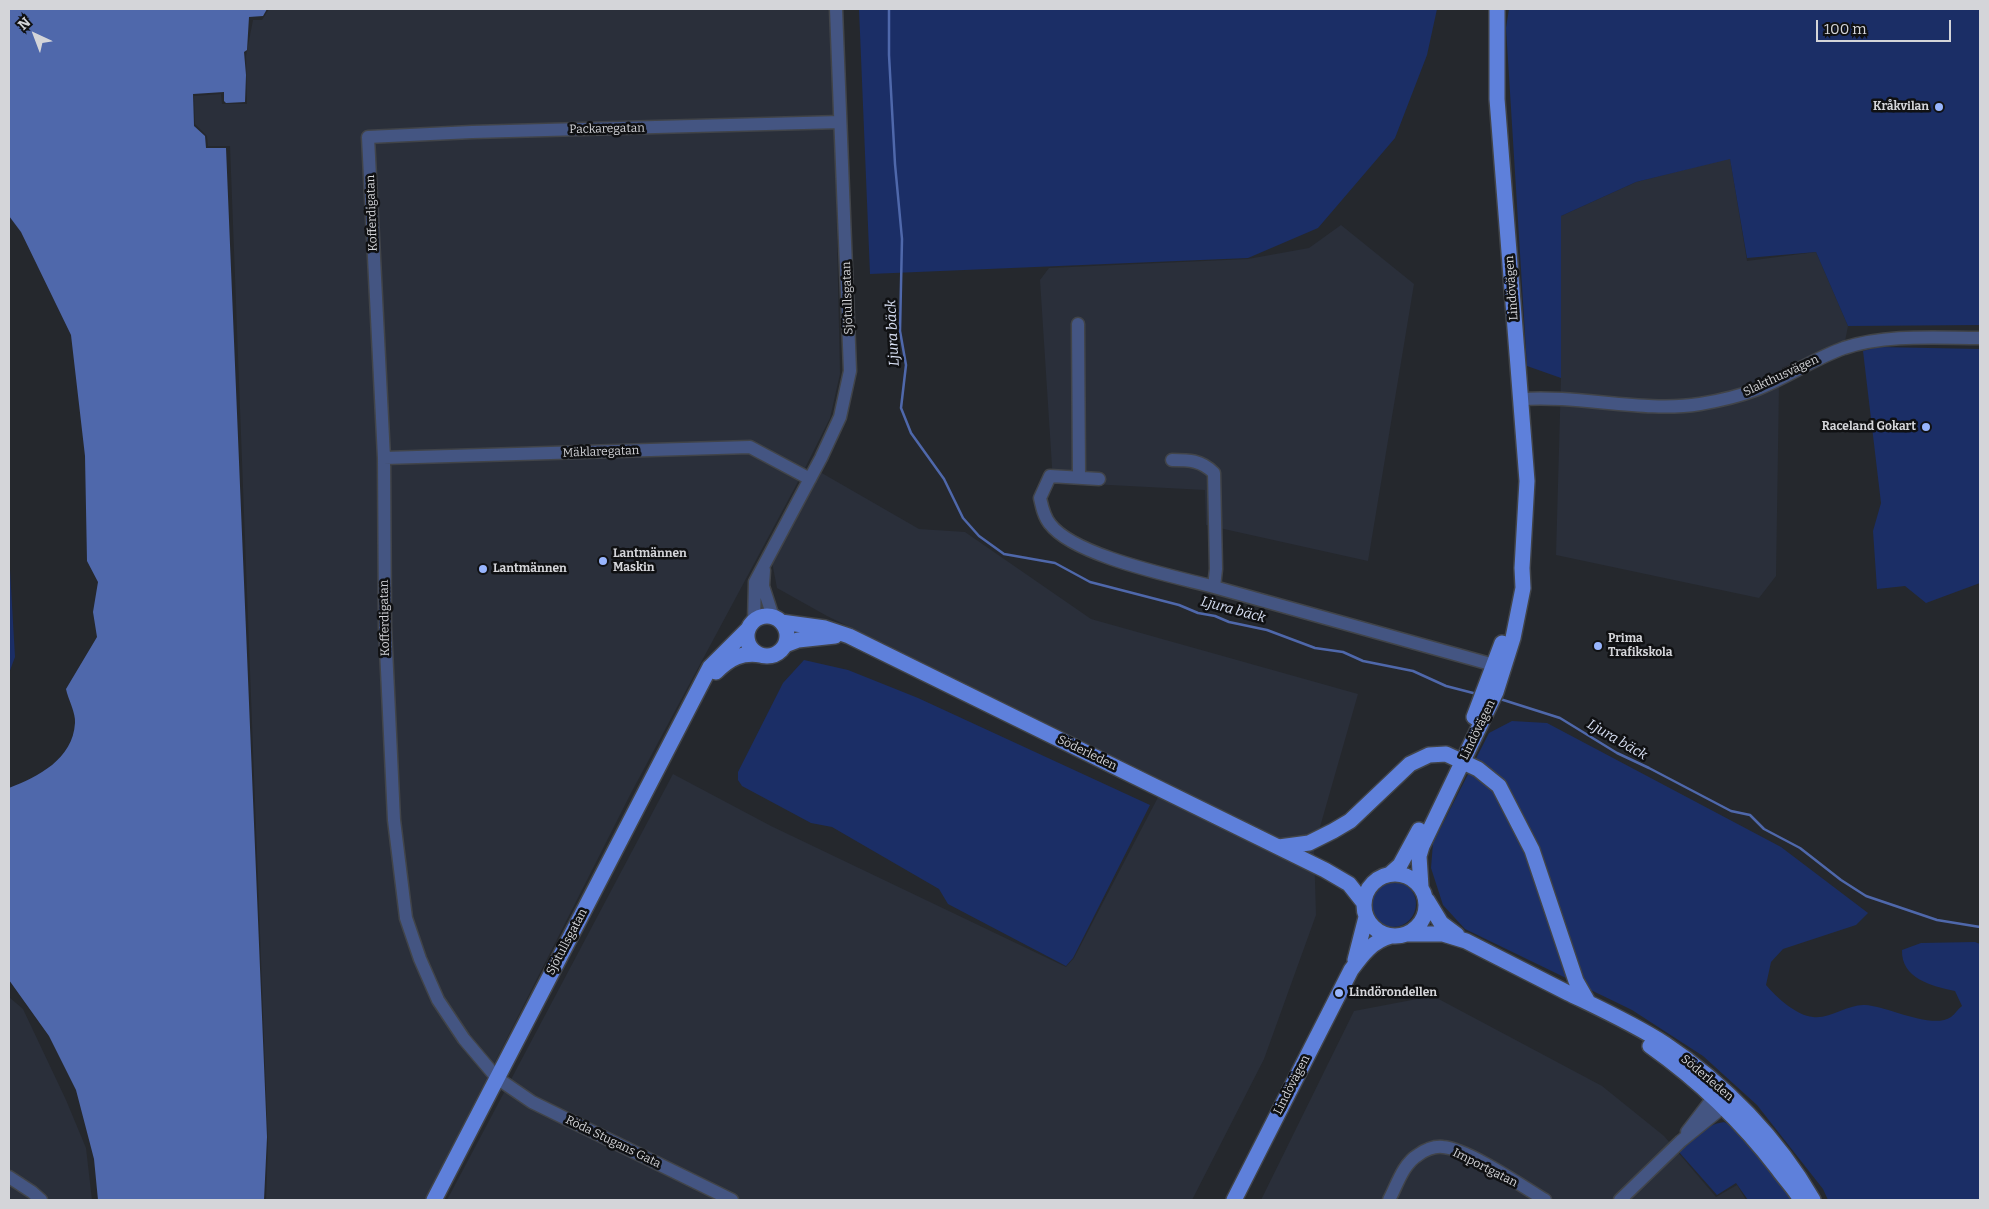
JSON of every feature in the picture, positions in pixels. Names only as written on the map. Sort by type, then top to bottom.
[{"type":"main road","name":"Lindövägen","points":[[1424,892],[1419,870],[1420,851],[1459,760],[1489,696],[1505,669],[1521,603],[1527,481],[1497,99],[1497,9]]},
{"type":"main road","name":"Lindövägen","points":[[1489,696],[1494,665],[1510,616],[1522,568]]},
{"type":"main road","points":[[764,617],[777,619],[787,632],[785,645],[775,654],[762,655],[751,648],[751,626],[764,617]]},
{"type":"main road","name":"Söderleden","points":[[777,619],[825,628],[848,636],[1325,870],[1349,884],[1365,910]]},
{"type":"main road","name":"Sjötullsgatan","points":[[434,1200],[710,667],[751,626]]},
{"type":"main road","name":"Söderleden","points":[[785,645],[798,640],[816,637],[848,636]]},
{"type":"main road","name":"Sjötullsgatan","points":[[702,685],[728,660],[745,654],[762,655]]},
{"type":"main road","points":[[1278,847],[1309,843],[1338,828],[1356,815],[1410,764],[1429,755],[1439,753],[1459,760],[1488,776],[1499,786],[1509,802],[1532,850],[1576,980],[1588,1002]]},
{"type":"main road","name":"Lindövägen","points":[[1384,876],[1406,855],[1459,760]]},
{"type":"main road","name":"Söderleden","points":[[1325,870],[1354,878],[1384,876]]},
{"type":"main road","points":[[1384,876],[1408,876],[1424,892],[1427,909],[1423,920],[1417,928],[1407,934],[1391,936],[1381,933],[1372,926],[1365,910],[1368,889],[1384,876]]},
{"type":"main road","name":"Söderleden","points":[[1424,892],[1441,923],[1466,941],[1588,1002],[1666,1045],[1694,1065],[1801,1200]]},
{"type":"main road","name":"Lindövägen","points":[[1351,970],[1365,910]]},
{"type":"main road","name":"Söderleden","points":[[1407,934],[1443,934],[1466,941]]},
{"type":"main road","name":"Lindövägen","points":[[1234,1200],[1351,970],[1370,946],[1382,938],[1391,936]]},
{"type":"main road","name":"Söderleden","points":[[1569,993],[1664,1056],[1721,1100],[1780,1152],[1813,1200]]},
{"type":"street","name":"Sjötullsgatan","points":[[751,626],[755,582],[810,479],[840,417],[850,371],[836,9]]},
{"type":"street","name":"Packaregatan","points":[[375,137],[472,132],[840,122]]},
{"type":"street","name":"Kofferdigatan","points":[[375,137],[368,137],[384,458],[385,627],[398,868],[406,918],[420,959],[438,1000],[464,1039],[498,1078]]},
{"type":"street","points":[[1078,324],[1078,477]]},
{"type":"street","name":"Slakthusvägen","points":[[1522,399],[1572,398],[1678,406],[1698,405],[1755,390],[1830,354],[1857,345],[1926,338],[1980,338]]},
{"type":"street","name":"Mäklaregatan","points":[[384,458],[750,447],[810,479]]},
{"type":"street","points":[[1172,460],[1193,460],[1206,466],[1214,473],[1216,569],[1214,587]]},
{"type":"street","points":[[1099,480],[1050,476],[1040,498],[1049,523],[1063,537],[1097,553],[1494,665]]},
{"type":"street","points":[[764,568],[764,586],[777,619]]},
{"type":"street","name":"Röda Stugans Gata","points":[[498,1078],[532,1102],[732,1200]]},
{"type":"street","points":[[1620,1200],[1681,1141],[1700,1113],[1721,1100]]},
{"type":"street","name":"Importgatan","points":[[1389,1200],[1406,1167],[1416,1155],[1431,1148],[1444,1147],[1464,1154],[1545,1200]]},
{"type":"street","points":[[9,1177],[41,1200]]},
{"type":"shaded area","points":[[9,9],[267,9],[263,16],[249,17],[247,50],[244,52],[246,75],[245,102],[226,103],[224,101],[224,92],[193,94],[194,126],[205,136],[206,148],[226,148],[267,1137],[264,1200],[98,1200],[94,1159],[76,1090],[49,1036],[9,980],[9,788],[31,778],[52,765],[68,747],[73,736],[75,719],[66,689],[97,637],[93,612],[98,582],[87,561],[85,456],[71,335],[21,232],[9,216]]},
{"type":"shaded area","points":[[269,9],[832,9],[840,374],[830,418],[800,478],[631,793],[425,1200],[266,1200],[268,1143],[230,146],[208,146],[207,136],[195,124],[194,96],[221,94],[222,104],[247,104],[246,56],[253,20],[262,20]]},
{"type":"shaded area","points":[[859,9],[1437,9],[1427,55],[1395,138],[1318,228],[1248,258],[870,274]]},
{"type":"shaded area","points":[[1509,9],[1980,9],[1980,325],[1848,326],[1816,252],[1747,258],[1730,159],[1636,182],[1561,216],[1561,378],[1527,366],[1506,28]]},
{"type":"shaded area","points":[[1730,158],[1747,261],[1816,252],[1848,326],[1845,341],[1782,368],[1779,385],[1776,576],[1759,598],[1556,555],[1561,378],[1561,216],[1636,182]]},
{"type":"shaded area","points":[[1341,225],[1414,284],[1368,561],[1206,525],[1205,490],[1053,482],[1040,280],[1049,268],[1248,259],[1309,248]]},
{"type":"shaded area","name":"Raceland Gokart","points":[[1878,347],[1980,349],[1980,583],[1926,603],[1905,586],[1877,589],[1873,531],[1881,503],[1863,351]]},
{"type":"shaded area","points":[[820,472],[919,529],[965,532],[1091,619],[1358,694],[1314,848],[1316,915],[1264,1059],[1192,1200],[447,1200],[673,774],[771,826],[1066,967],[1074,958],[1166,782],[827,616],[777,588],[772,562]]},
{"type":"shaded area","points":[[9,552],[15,657],[9,673]]},
{"type":"shaded area","points":[[804,660],[848,670],[918,698],[1150,805],[1073,958],[1066,966],[948,904],[939,889],[832,827],[811,823],[742,786],[738,780],[738,772],[783,683]]},
{"type":"shaded area","points":[[1512,721],[1547,723],[1781,847],[1868,913],[1856,925],[1783,949],[1771,962],[1766,985],[1781,1000],[1800,1013],[1807,1016],[1820,1017],[1859,1005],[1865,1005],[1933,1021],[1951,1017],[1962,1006],[1955,991],[1927,983],[1912,974],[1906,968],[1902,950],[1921,943],[1975,942],[1980,944],[1980,1200],[1828,1200],[1823,1189],[1757,1105],[1703,1056],[1632,1010],[1465,929],[1443,905],[1431,868],[1433,843],[1489,733]]},
{"type":"shaded area","points":[[1393,881],[1406,885],[1412,891],[1416,904],[1412,917],[1406,923],[1393,927],[1380,923],[1374,917],[1370,904],[1374,891],[1380,885]]},
{"type":"shaded area","points":[[1433,996],[1602,1086],[1664,1136],[1716,1197],[1737,1185],[1746,1200],[1261,1200],[1354,1011]]},
{"type":"shaded area","points":[[9,997],[23,1009],[66,1100],[86,1148],[92,1200],[9,1200]]},
{"type":"shaded area","points":[[1724,1122],[1735,1129],[1763,1156],[1792,1200],[1748,1200],[1736,1183],[1717,1195],[1679,1152],[1705,1129]]},
{"type":"waterway","name":"Ljura bäck","points":[[889,9],[889,55],[895,164],[902,239],[900,331],[906,365],[901,408],[911,433],[944,479],[963,518],[979,536],[1004,554],[1055,563],[1090,582],[1179,605],[1229,622],[1267,630],[1315,648],[1343,652],[1363,661],[1413,671],[1446,686],[1477,694]]},
{"type":"waterway","name":"Ljura bäck","points":[[1497,698],[1560,718],[1617,753],[1731,811],[1750,815],[1764,829],[1800,848],[1841,880],[1866,896],[1937,920],[1980,927]]},
{"type":"place","name":"Kråkvilan","points":[[1939,107]]},
{"type":"place","name":"Raceland Gokart","points":[[1926,427]]},
{"type":"place","name":"Lantmännen Maskin","points":[[603,561]]},
{"type":"place","name":"Lantmännen","points":[[483,569]]},
{"type":"place","name":"Prima Trafikskola","points":[[1598,646]]},
{"type":"place","name":"Lindörondellen","points":[[1339,993]]}]
